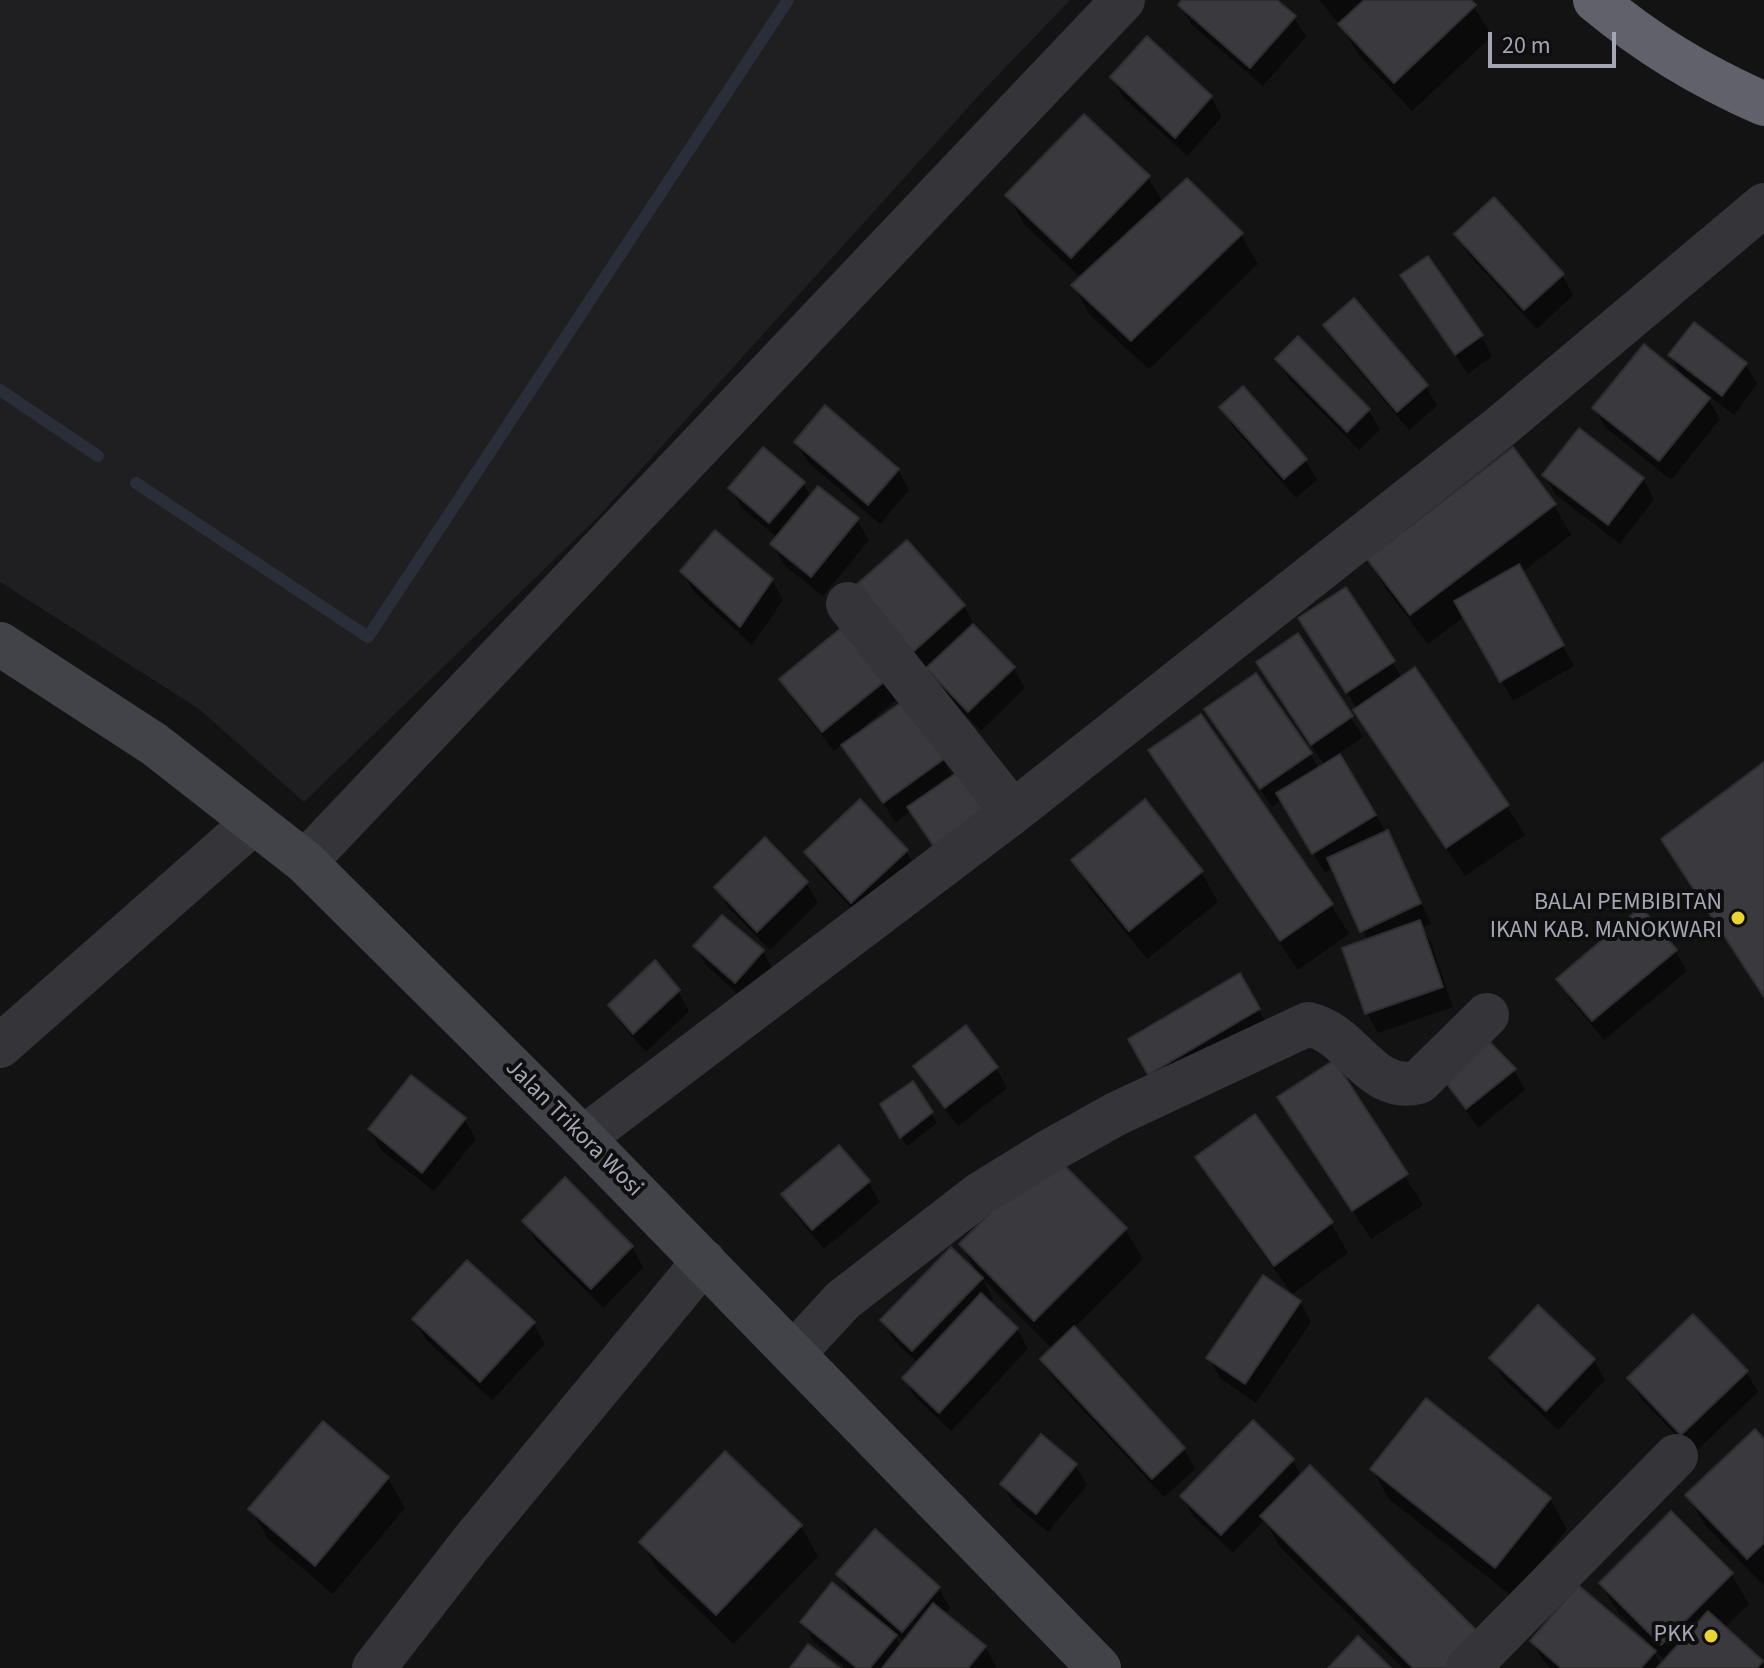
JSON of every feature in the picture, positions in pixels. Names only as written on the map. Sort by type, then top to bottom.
[{"type":"highway","points":[[1595,0],[1676,61],[1764,104]]},
{"type":"street","points":[[305,862],[1123,0]]},
{"type":"street","points":[[583,1138],[1013,812],[1499,428],[1764,205]]},
{"type":"street","points":[[848,604],[1013,812]]},
{"type":"street","name":"Jalan Trikora Wosi","points":[[0,644],[154,744],[305,862],[583,1138],[1099,1668]]},
{"type":"street","points":[[0,1046],[254,822]]},
{"type":"street","points":[[794,1353],[843,1300],[980,1194],[1116,1114],[1308,1024],[1324,1028],[1377,1075],[1397,1086],[1419,1082],[1487,1015]]},
{"type":"street","points":[[374,1668],[472,1542],[704,1261]]},
{"type":"street","points":[[1468,1668],[1676,1456]]},
{"type":"shaded area","points":[[0,0],[1070,0],[981,93],[597,518],[304,802],[199,709],[0,582]]},
{"type":"building","points":[[1182,0],[1277,0],[1296,16],[1250,68],[1178,5]]},
{"type":"building","points":[[1364,0],[1471,0],[1476,5],[1394,83],[1338,24]]},
{"type":"building","points":[[1147,36],[1212,96],[1175,138],[1110,77]]},
{"type":"building","points":[[1084,114],[1150,176],[1071,258],[1005,195]]},
{"type":"building","points":[[1187,178],[1243,233],[1131,341],[1071,285]]},
{"type":"building","points":[[1494,197],[1564,274],[1524,310],[1454,234]]},
{"type":"building","points":[[1428,256],[1483,335],[1455,355],[1400,275]]},
{"type":"building","points":[[1354,298],[1428,385],[1397,412],[1323,325]]},
{"type":"building","points":[[1694,322],[1747,363],[1722,396],[1668,355]]},
{"type":"building","points":[[1298,336],[1370,409],[1347,432],[1275,359]]},
{"type":"building","points":[[1644,344],[1710,398],[1659,461],[1592,408]]},
{"type":"building","points":[[1243,386],[1307,459],[1284,479],[1219,407]]},
{"type":"building","points":[[825,405],[899,469],[868,505],[794,442]]},
{"type":"building","points":[[1579,428],[1644,478],[1608,525],[1542,475]]},
{"type":"building","points":[[763,447],[805,482],[769,523],[728,488]]},
{"type":"building","points":[[1513,447],[1556,504],[1410,615],[1367,559]]},
{"type":"building","points":[[818,486],[859,518],[811,577],[770,544]]},
{"type":"building","points":[[715,530],[773,579],[740,627],[680,571]]},
{"type":"building","points":[[907,540],[965,605],[913,652],[855,586]]},
{"type":"building","points":[[1519,564],[1564,645],[1500,682],[1454,601]]},
{"type":"building","points":[[1346,587],[1395,661],[1346,693],[1298,618]]},
{"type":"building","points":[[852,619],[895,673],[822,732],[779,679]]},
{"type":"building","points":[[973,624],[1015,667],[968,712],[926,668]]},
{"type":"building","points":[[1298,633],[1353,716],[1311,745],[1256,662]]},
{"type":"building","points":[[1415,667],[1509,805],[1446,848],[1353,710]]},
{"type":"building","points":[[1256,673],[1312,753],[1260,789],[1204,709]]},
{"type":"building","points":[[903,701],[944,759],[883,803],[841,745]]},
{"type":"building","points":[[1201,714],[1333,904],[1280,941],[1148,750]]},
{"type":"building","points":[[1340,754],[1376,815],[1312,854],[1276,793]]},
{"type":"building","name":"BALAI PEMBIBITAN IKAN KAB. MANOKWARI","points":[[1764,762],[1764,997],[1661,839]]},
{"type":"building","points":[[959,771],[992,817],[939,854],[907,807]]},
{"type":"building","points":[[860,799],[908,850],[851,903],[804,852]]},
{"type":"building","points":[[1145,799],[1203,871],[1129,931],[1071,860]]},
{"type":"building","points":[[1388,830],[1421,903],[1360,932],[1327,858]]},
{"type":"building","points":[[765,837],[808,882],[757,932],[714,887]]},
{"type":"building","points":[[1641,907],[1677,950],[1592,1021],[1556,979]]},
{"type":"building","points":[[722,915],[764,950],[735,983],[693,946]]},
{"type":"building","points":[[1420,920],[1443,987],[1365,1014],[1342,948]]},
{"type":"building","points":[[655,960],[680,990],[633,1034],[608,1005]]},
{"type":"building","points":[[1240,973],[1260,1009],[1148,1075],[1128,1039]]},
{"type":"building","points":[[966,1025],[998,1067],[945,1108],[913,1066]]},
{"type":"building","points":[[1487,1039],[1516,1069],[1466,1109],[1440,1075]]},
{"type":"building","points":[[1334,1060],[1408,1174],[1352,1211],[1277,1097]]},
{"type":"building","points":[[411,1075],[466,1118],[422,1173],[368,1129]]},
{"type":"building","points":[[913,1081],[933,1112],[900,1138],[880,1104]]},
{"type":"building","points":[[1255,1114],[1333,1222],[1274,1266],[1195,1157]]},
{"type":"building","points":[[839,1145],[870,1181],[812,1230],[781,1194]]},
{"type":"building","points":[[1051,1152],[1127,1228],[1034,1321],[959,1244]]},
{"type":"building","points":[[565,1177],[633,1246],[591,1289],[522,1221]]},
{"type":"building","points":[[951,1247],[983,1278],[912,1351],[880,1320]]},
{"type":"building","points":[[467,1260],[535,1322],[480,1382],[412,1319]]},
{"type":"building","points":[[1263,1275],[1301,1301],[1245,1384],[1206,1358]]},
{"type":"building","points":[[981,1293],[1018,1328],[939,1413],[902,1378]]},
{"type":"building","points":[[1538,1305],[1595,1359],[1546,1411],[1489,1358]]},
{"type":"building","points":[[1693,1314],[1748,1371],[1681,1435],[1627,1378]]},
{"type":"building","points":[[1074,1326],[1185,1448],[1152,1479],[1040,1359]]},
{"type":"building","points":[[1426,1398],[1551,1498],[1495,1568],[1370,1469]]},
{"type":"building","points":[[1253,1420],[1294,1459],[1221,1535],[1180,1496]]},
{"type":"building","points":[[323,1421],[389,1477],[315,1566],[248,1509]]},
{"type":"building","points":[[1755,1429],[1764,1439],[1764,1543],[1747,1559],[1685,1495]]},
{"type":"building","points":[[1041,1434],[1077,1464],[1036,1514],[1000,1484]]},
{"type":"building","points":[[725,1451],[802,1525],[716,1615],[639,1542]]},
{"type":"building","points":[[1310,1465],[1481,1635],[1449,1668],[1413,1668],[1260,1516]]},
{"type":"building","points":[[1671,1511],[1733,1573],[1661,1645],[1599,1583]]},
{"type":"building","points":[[875,1529],[940,1587],[902,1632],[836,1574]]},
{"type":"building","points":[[832,1582],[897,1635],[870,1668],[857,1668],[800,1622]]},
{"type":"building","points":[[1578,1585],[1656,1651],[1641,1668],[1561,1668],[1530,1641]]},
{"type":"building","points":[[933,1603],[986,1646],[968,1668],[882,1668]]},
{"type":"building","name":"PKK","points":[[1708,1611],[1763,1661],[1757,1668],[1657,1668]]},
{"type":"building","points":[[1358,1636],[1391,1668],[1328,1668]]},
{"type":"building","points":[[808,1644],[840,1668],[790,1668]]},
{"type":"waterway","points":[[136,483],[368,637],[788,0]]},
{"type":"waterway","points":[[0,390],[98,456]]},
{"type":"place","name":"BALAI PEMBIBITAN IKAN KAB. MANOKWARI","points":[[1738,918]]},
{"type":"place","name":"PKK","points":[[1711,1636]]}]
